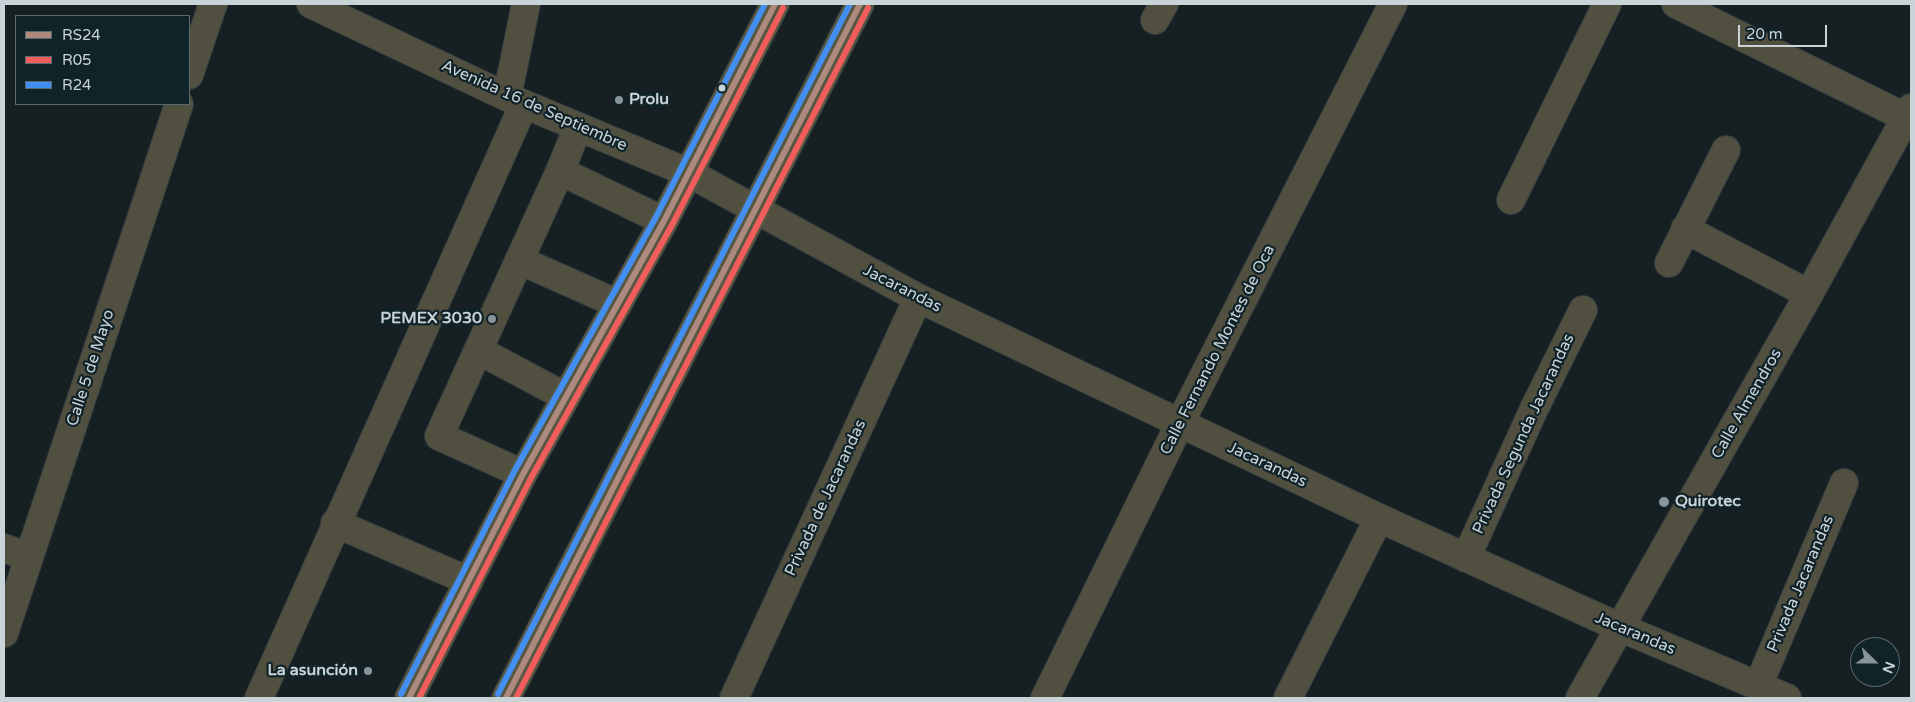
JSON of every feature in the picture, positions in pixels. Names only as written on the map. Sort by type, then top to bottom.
[{"type":"main road","points":[[409,698],[524,474],[664,221],[775,4]]},
{"type":"main road","points":[[506,698],[860,4]]},
{"type":"street","points":[[190,72],[212,4]]},
{"type":"street","name":"Avenida 16 de Septiembre","points":[[311,4],[516,101],[689,173],[756,211]]},
{"type":"street","points":[[259,698],[516,101],[526,4]]},
{"type":"street","name":"Calle Fernando Montes de Oca","points":[[1045,698],[1180,424],[1393,4]]},
{"type":"street","points":[[1511,200],[1607,4]]},
{"type":"street","points":[[1676,4],[1910,115]]},
{"type":"street","name":"Calle 5 de Mayo","points":[[4,633],[16,553],[179,105]]},
{"type":"street","name":"Calle Almendros","points":[[1580,698],[1910,115]]},
{"type":"street","points":[[524,474],[439,436],[560,171],[578,127]]},
{"type":"street","points":[[1668,263],[1726,150]]},
{"type":"street","points":[[560,171],[664,221]]},
{"type":"street","name":"Jacarandas","points":[[756,211],[918,298],[1379,518],[1619,627],[1787,698]]},
{"type":"street","points":[[1685,229],[1809,294]]},
{"type":"street","points":[[519,260],[618,304]]},
{"type":"street","name":"Privada de Jacarandas","points":[[734,698],[918,298]]},
{"type":"street","name":"Privada Segunda Jacarandas","points":[[1466,558],[1534,409],[1583,310]]},
{"type":"street","points":[[478,350],[566,397]]},
{"type":"street","name":"Privada Jacarandas","points":[[1758,686],[1844,483]]},
{"type":"street","points":[[1288,698],[1379,518]]},
{"type":"street","points":[[335,523],[469,581]]},
{"type":"transit line","name":"R24","points":[[401,694],[515,470],[656,217],[765,4]]},
{"type":"transit line","name":"RS24","points":[[409,698],[523,474],[664,221],[775,4]]},
{"type":"transit line","name":"R24","points":[[498,694],[850,4]]},
{"type":"transit line","name":"RS24","points":[[506,698],[860,4]]},
{"type":"transit line","name":"R05","points":[[419,698],[531,478],[672,225],[783,8]]},
{"type":"transit line","name":"R05","points":[[516,698],[868,8]]},
{"type":"place","name":"Prolu","points":[[619,100]]},
{"type":"place","name":"PEMEX 3030","points":[[492,319]]},
{"type":"place","name":"Quirotec","points":[[1664,502]]},
{"type":"place","name":"La asunción","points":[[368,671]]}]
